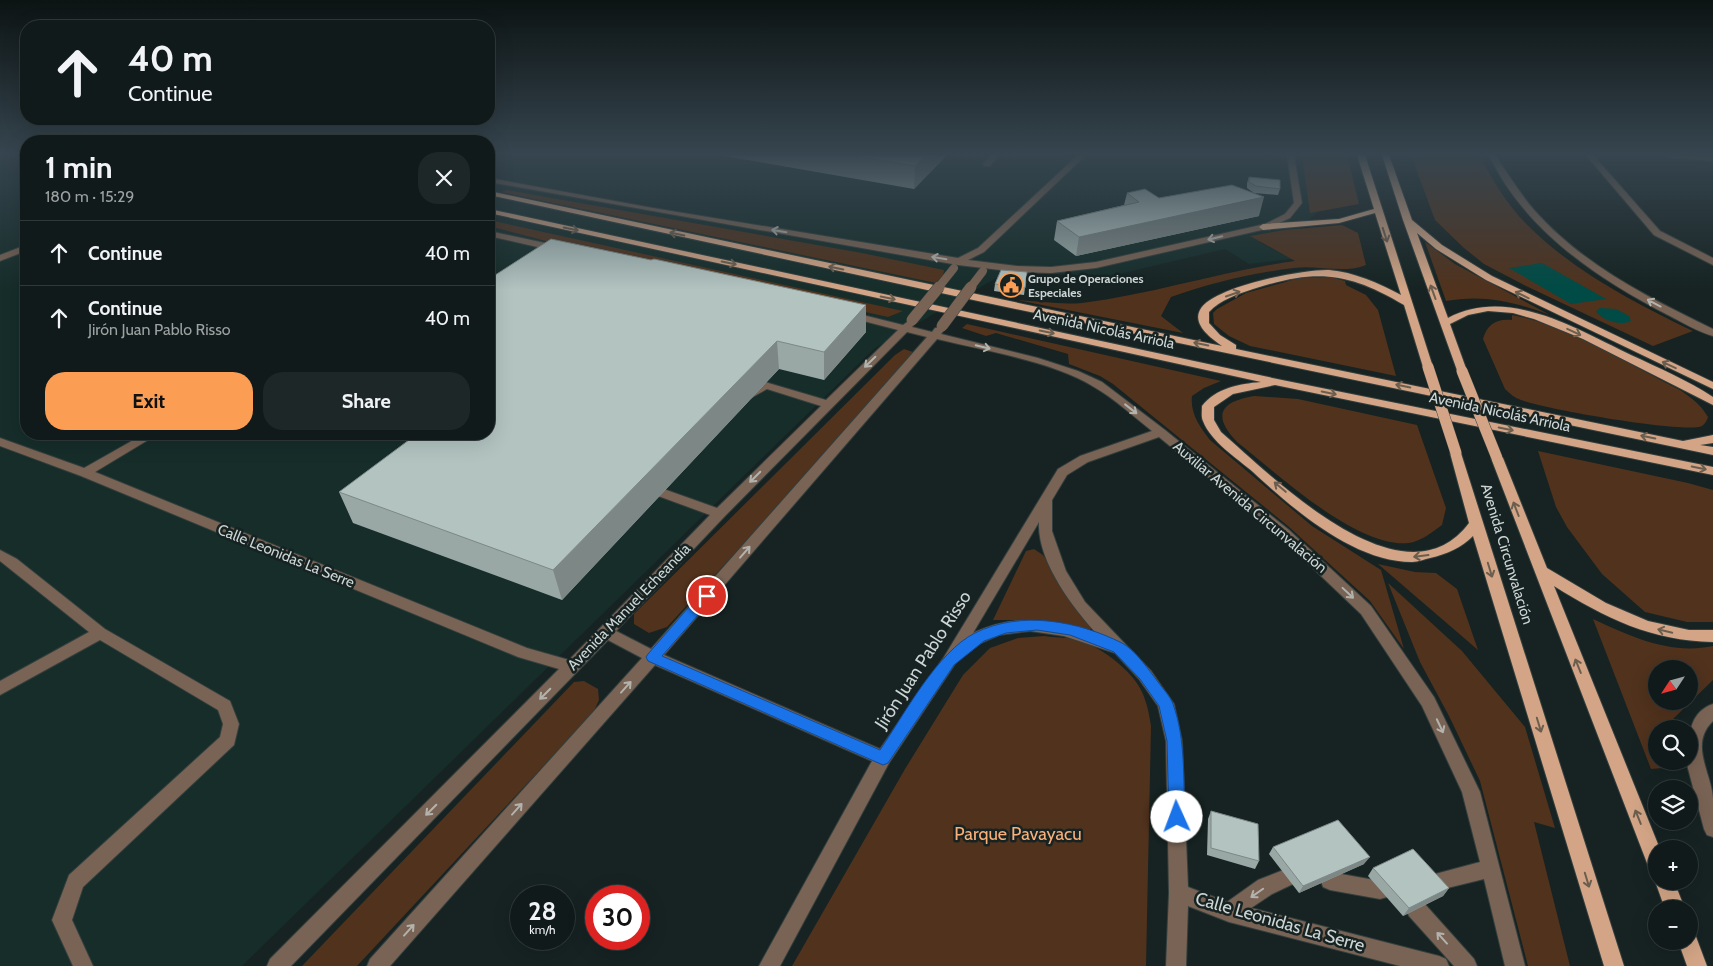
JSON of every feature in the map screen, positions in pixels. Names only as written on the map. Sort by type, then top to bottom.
[{"type":"main road","name":"Avenida Nicolás Arriola","points":[[522,200],[1713,451]]},
{"type":"main road","name":"Avenida Circunvalación","points":[[1375,200],[1456,453],[1614,966]]},
{"type":"main road","name":"Avenida Circunvalación","points":[[1400,200],[1462,371],[1648,843]]},
{"type":"main road","points":[[1262,227],[1339,221],[1378,210]]},
{"type":"main road","name":"Avenida Nicolás Arriola","points":[[495,212],[1282,383],[1713,471]]},
{"type":"main road","points":[[1407,220],[1439,247],[1489,278],[1713,386]]},
{"type":"main road","points":[[1248,354],[1223,342],[1209,330],[1203,317],[1208,306],[1232,294],[1289,276],[1320,273],[1345,276],[1372,284],[1407,303]]},
{"type":"main road","points":[[1445,323],[1466,311],[1482,308],[1502,309],[1532,316],[1568,329],[1693,390],[1713,402]]},
{"type":"main road","points":[[1282,383],[1245,388],[1220,395],[1208,406],[1208,420],[1218,434],[1319,521],[1367,548],[1385,554],[1404,557],[1435,554],[1459,543],[1469,534],[1476,523]]},
{"type":"main road","points":[[1682,444],[1713,438]]},
{"type":"main road","points":[[1540,570],[1585,598],[1630,620],[1669,632],[1713,636]]},
{"type":"main road","points":[[1691,950],[1697,966]]},
{"type":"street","points":[[599,200],[985,269],[1051,270],[1096,265],[1262,227],[1283,220],[1295,209],[1298,200]]},
{"type":"street","name":"Avenida Manuel Echeandía","points":[[277,966],[572,667],[827,404],[909,324],[956,264],[981,250],[1034,200]]},
{"type":"street","points":[[1522,200],[1531,213],[1562,244],[1623,286],[1713,333]]},
{"type":"street","points":[[1629,200],[1657,233],[1713,262]]},
{"type":"street","points":[[495,234],[568,251]]},
{"type":"street","points":[[0,258],[20,250]]},
{"type":"street","points":[[376,966],[652,657],[939,330],[985,269],[981,250]]},
{"type":"street","name":"Auxiliar Avenida Circunvalación","points":[[838,312],[939,330],[1074,373],[1098,384],[1161,432],[1284,533],[1366,610],[1428,702],[1471,792],[1515,966]]},
{"type":"street","points":[[744,401],[758,388],[765,385],[827,404]]},
{"type":"street","name":"Jirón Juan Pablo Risso","points":[[769,966],[883,758],[949,661],[1062,472],[1084,459],[1161,432]]},
{"type":"street","points":[[85,473],[142,440]]},
{"type":"street","name":"Calle Leonidas La Serre","points":[[0,442],[85,473],[523,653],[572,667]]},
{"type":"street","points":[[660,478],[653,484],[652,489],[719,514]]},
{"type":"street","points":[[1046,498],[1045,531],[1059,572],[1080,606],[1145,675],[1166,704],[1174,741],[1179,893],[1176,966]]},
{"type":"street","points":[[0,555],[12,562],[100,633],[224,706],[231,724],[228,740],[76,881],[62,920],[82,966]]},
{"type":"street","points":[[949,661],[979,637],[1005,628],[1037,624],[1071,630],[1118,648]]},
{"type":"street","points":[[606,632],[652,657],[883,758]]},
{"type":"street","points":[[0,689],[100,633]]},
{"type":"street","points":[[1713,711],[1700,723],[1692,751],[1713,829]]},
{"type":"street","points":[[1431,883],[1490,869]]},
{"type":"street","points":[[1229,912],[1265,887],[1286,878]]},
{"type":"street","points":[[1330,880],[1380,890]]},
{"type":"street","name":"Calle Leonidas La Serre","points":[[1179,893],[1229,912],[1439,966]]},
{"type":"street","points":[[1416,909],[1467,966]]},
{"type":"shaded area","points":[[0,200],[20,200],[20,440],[495,440],[495,200],[1331,200],[1294,233],[1259,242],[1292,259],[1249,264],[1225,249],[1111,276],[1005,273],[875,348],[242,966],[0,966]]},
{"type":"shaded area","points":[[1542,263],[1606,299],[1571,304],[1509,268]]},
{"type":"shaded area","points":[[1600,308],[1616,309],[1629,316],[1631,321],[1618,323],[1608,320],[1597,313],[1596,311]]},
{"type":"green space","points":[[540,200],[564,200],[862,253],[944,270],[943,275],[936,283]]},
{"type":"green space","points":[[1308,200],[1358,200],[1359,204],[1310,213]]},
{"type":"green space","points":[[1428,200],[1507,200],[1536,233],[1577,266],[1623,295],[1693,331],[1653,346],[1484,264],[1435,220]]},
{"type":"green space","points":[[495,221],[903,311],[888,317],[561,245],[495,228]]},
{"type":"green space","points":[[1342,225],[1358,233],[1366,265],[1349,269],[1303,267],[1278,270],[1232,279],[1171,297],[1161,316],[1183,333],[1017,300],[1082,303],[1136,294],[1268,265],[1295,261],[1250,236],[1285,230]]},
{"type":"green space","points":[[1425,242],[1455,264],[1550,315],[1499,300],[1473,298],[1446,301]]},
{"type":"green space","points":[[1331,277],[1345,281],[1346,285],[1366,295],[1378,310],[1396,376],[1250,346],[1229,336],[1214,324],[1213,313],[1217,309],[1246,293],[1300,278]]},
{"type":"green space","points":[[1512,315],[1554,327],[1680,390],[1702,409],[1708,417],[1706,421],[1702,426],[1690,428],[1643,424],[1556,409],[1517,398],[1505,389],[1483,339],[1487,329],[1493,323],[1502,320],[1512,320]]},
{"type":"green space","points":[[967,324],[1221,381],[1204,388],[1192,396],[1196,420],[1210,440],[1312,526],[1381,570],[1404,649],[1370,601],[1288,526],[1113,384],[1100,376],[1069,364],[1068,354],[996,333],[986,336],[962,328]]},
{"type":"green space","points":[[904,349],[916,353],[913,360],[667,627],[649,633],[634,624],[634,614],[895,355]]},
{"type":"green space","points":[[1255,396],[1298,399],[1417,425],[1446,508],[1442,525],[1427,536],[1414,542],[1388,542],[1342,522],[1318,506],[1237,442],[1224,424],[1222,417],[1228,406],[1243,398]]},
{"type":"green space","points":[[1538,451],[1713,490],[1713,622],[1687,622],[1645,612],[1602,574],[1567,527],[1556,507]]},
{"type":"green space","points":[[1034,549],[1043,555],[1091,628],[1090,630],[1039,620],[993,620],[1026,551]]},
{"type":"green space","points":[[1378,564],[1415,572],[1436,573],[1457,589],[1478,650]]},
{"type":"green space","points":[[1388,583],[1462,651],[1525,727],[1555,828],[1534,822],[1570,966],[1528,966],[1480,781],[1449,716],[1420,662]]},
{"type":"green space","points":[[1593,619],[1652,643],[1682,648],[1713,646],[1713,680],[1698,695],[1698,660],[1648,660],[1648,710],[1682,710],[1673,719],[1648,720],[1648,761]]},
{"type":"green space","name":"Parque Pavayacu","points":[[1044,636],[1071,638],[1097,648],[1124,668],[1138,684],[1147,704],[1151,726],[1146,966],[792,966],[905,769],[963,675],[990,648],[1018,638]]},
{"type":"green space","points":[[584,681],[598,689],[599,700],[593,713],[357,966],[302,966],[574,682]]},
{"type":"building","points":[[1136,200],[1250,200],[1079,237],[1057,221],[1139,202]]},
{"type":"building","points":[[551,239],[651,260],[654,259],[866,305],[824,352],[777,341],[553,570],[339,492],[409,440],[495,440],[495,275]]},
{"type":"building","points":[[1001,270],[1027,272],[1025,288],[995,284]]},
{"type":"building","points":[[1211,811],[1258,824],[1259,861],[1211,848]]},
{"type":"building","points":[[1338,820],[1370,857],[1303,886],[1273,847]]},
{"type":"building","points":[[1413,849],[1449,888],[1409,908],[1373,868]]},
{"type":"place","name":"Grupo de Operaciones Especiales","points":[[1011,285]]},
{"type":"route","points":[[707,596],[652,657],[883,758],[949,661],[979,637],[1005,628],[1037,624],[1071,630],[1118,648],[1145,675],[1166,704],[1174,741],[1177,817]]}]
